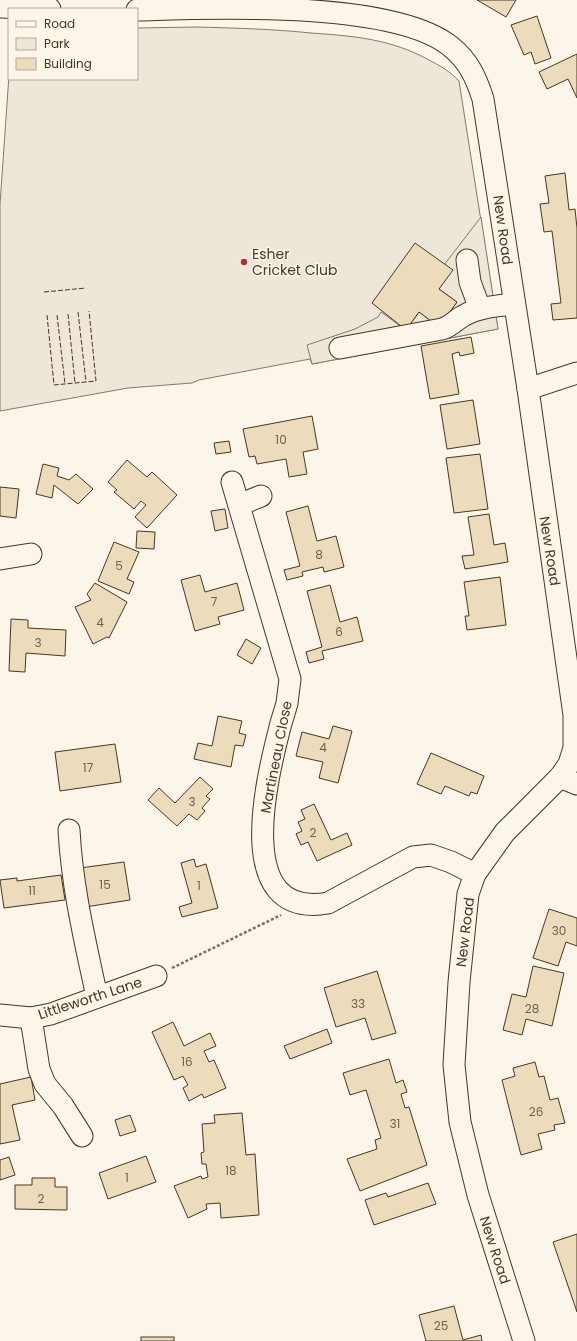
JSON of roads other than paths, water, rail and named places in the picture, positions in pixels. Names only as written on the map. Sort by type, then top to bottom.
[{"type":"street","name":"New Road","points":[[138,10],[172,4],[297,10],[361,16],[410,27],[430,34],[448,45],[465,59],[476,79],[483,99],[528,389],[574,716],[574,748],[569,764],[568,780],[504,832],[475,874],[468,894],[459,982],[455,1072],[460,1122],[467,1156],[489,1232],[524,1341]]},
{"type":"street","points":[[0,7],[25,8]]},
{"type":"street","points":[[467,260],[470,282],[480,309]]},
{"type":"street","points":[[340,348],[442,329],[452,326],[462,316],[480,309],[514,304]]},
{"type":"street","points":[[528,389],[577,373]]},
{"type":"street","name":"Martineau Close","points":[[232,482],[290,679],[287,704],[280,726],[268,785],[262,836],[266,867],[273,885],[283,896],[301,905],[328,903],[413,857],[431,855],[451,862],[475,874]]},
{"type":"street","points":[[239,505],[261,496]]},
{"type":"street","points":[[0,559],[31,554]]},
{"type":"street","points":[[69,830],[71,867],[77,909],[97,997]]},
{"type":"street","name":"Littleworth Lane","points":[[0,1015],[30,1018],[51,1014],[156,976]]},
{"type":"street","points":[[30,1018],[39,1069],[45,1084],[63,1106],[81,1138]]},
{"type":"place","name":"Esher Cricket Club","points":[[244,262]]}]
